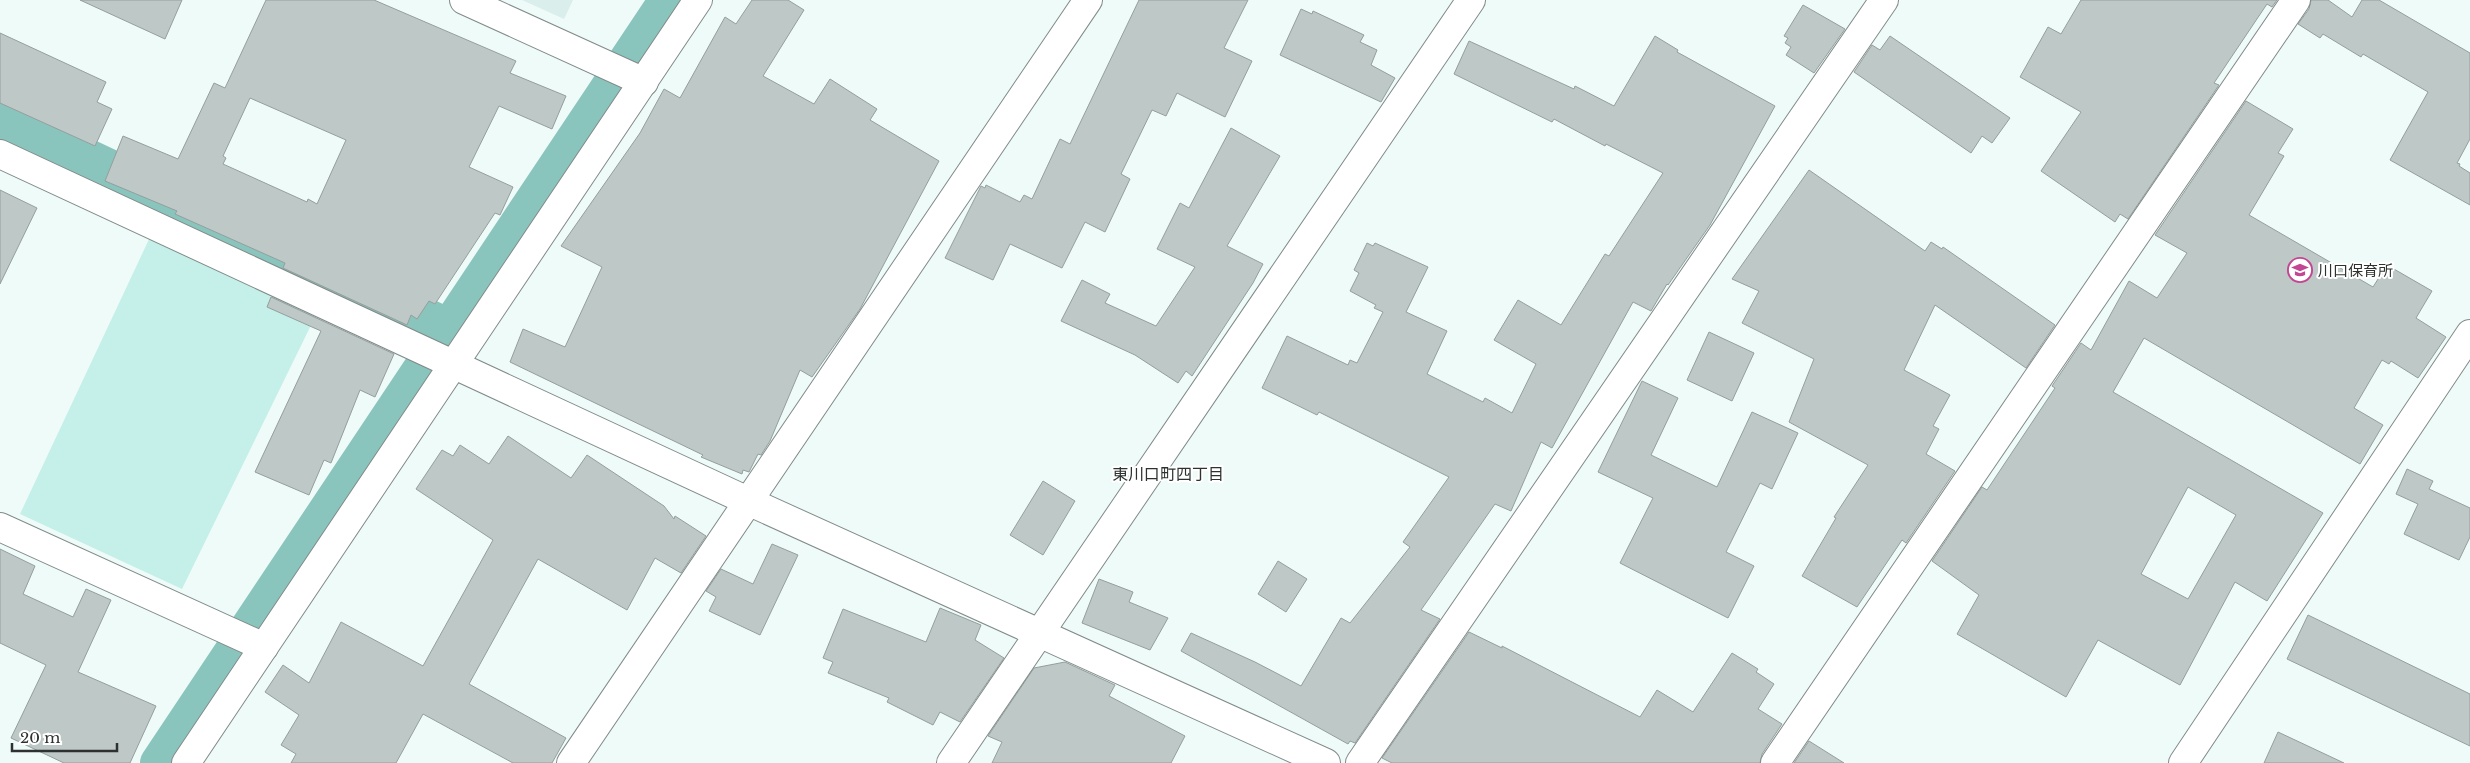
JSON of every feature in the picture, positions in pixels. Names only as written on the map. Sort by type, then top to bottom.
[{"type":"street","points":[[464,0],[644,82]]},
{"type":"street","points":[[186,763],[698,0]]},
{"type":"street","points":[[571,763],[750,502],[1088,0]]},
{"type":"street","points":[[951,763],[1471,0]]},
{"type":"street","points":[[1360,763],[1884,0]]},
{"type":"street","points":[[1775,763],[2296,0]]},
{"type":"street","points":[[0,154],[750,502],[1326,763]]},
{"type":"street","points":[[2183,763],[2470,334]]},
{"type":"street","points":[[0,527],[264,647]]},
{"type":"shaded area","points":[[522,0],[573,0],[564,19]]},
{"type":"shaded area","points":[[151,235],[316,315],[182,589],[20,514]]},
{"type":"building","points":[[80,0],[182,0],[165,39]]},
{"type":"building","points":[[266,0],[374,0],[516,61],[510,73],[566,96],[552,129],[499,106],[469,167],[513,187],[500,215],[495,213],[435,304],[429,301],[417,319],[411,315],[407,325],[283,268],[285,263],[175,214],[177,211],[105,181],[123,136],[178,159],[214,83],[225,88]],"holes":[[[250,98],[346,140],[317,204],[308,199],[307,202],[223,164],[226,158],[223,156]]]},
{"type":"building","points":[[752,0],[788,0],[804,10],[763,76],[814,104],[830,79],[877,109],[870,120],[939,161],[860,309],[812,377],[800,370],[770,441],[761,455],[758,454],[749,472],[743,470],[742,474],[701,457],[703,455],[510,362],[523,329],[565,347],[602,267],[561,246],[640,133],[664,89],[680,98],[725,17],[736,24]]},
{"type":"building","points":[[1139,0],[1248,0],[1224,48],[1252,61],[1225,117],[1177,93],[1166,116],[1152,110],[1121,174],[1130,179],[1105,232],[1085,222],[1062,268],[1010,244],[993,280],[945,258],[981,186],[985,188],[986,185],[1020,202],[1024,195],[1032,199],[1060,139],[1070,144]]},
{"type":"building","points":[[2081,0],[2277,0],[2272,7],[2267,4],[2214,83],[2219,85],[2128,219],[2120,214],[2115,222],[2041,171],[2081,112],[2020,77],[2048,27],[2061,34]]},
{"type":"building","points":[[2311,0],[2328,0],[2352,17],[2362,0],[2379,0],[2470,53],[2470,139],[2457,163],[2470,173],[2470,205],[2390,160],[2428,92],[2363,54],[2361,57],[2323,34],[2320,38],[2298,24],[2309,9]]},
{"type":"building","points":[[1803,5],[1845,29],[1814,73],[1786,55],[1791,47],[1785,43],[1788,38],[1784,36]]},
{"type":"building","points":[[1301,9],[1312,14],[1313,11],[1364,35],[1360,42],[1377,50],[1371,65],[1395,78],[1381,102],[1280,55]]},
{"type":"building","points":[[0,33],[106,82],[97,102],[112,109],[95,146],[0,103]]},
{"type":"building","points":[[1655,36],[1678,50],[1677,52],[1775,106],[1710,225],[1667,284],[1651,311],[1633,302],[1552,448],[1541,442],[1511,511],[1495,504],[1421,610],[1440,619],[1355,743],[1350,741],[1348,744],[1181,651],[1191,633],[1255,662],[1301,686],[1341,618],[1350,623],[1410,547],[1403,542],[1449,477],[1319,412],[1317,415],[1262,388],[1287,336],[1348,365],[1350,360],[1357,363],[1383,312],[1374,308],[1376,305],[1350,291],[1359,273],[1354,270],[1367,243],[1373,246],[1375,243],[1428,267],[1406,312],[1447,331],[1427,374],[1483,402],[1485,398],[1512,413],[1536,364],[1494,340],[1518,300],[1561,325],[1605,254],[1609,256],[1663,173],[1606,144],[1605,146],[1554,119],[1552,122],[1454,74],[1469,41],[1574,89],[1575,86],[1614,106]]},
{"type":"building","points":[[1890,36],[2010,118],[1992,143],[1982,136],[1971,153],[1854,72],[1872,45],[1880,50]]},
{"type":"building","points":[[2246,101],[2293,129],[2278,153],[2284,156],[2249,215],[2373,287],[2387,265],[2432,291],[2416,318],[2446,337],[2418,378],[2391,361],[2389,364],[2382,360],[2354,408],[2383,425],[2360,464],[2144,338],[2113,392],[2323,513],[2267,601],[2235,582],[2180,685],[2098,640],[2066,697],[1957,634],[1979,595],[1932,561],[1982,487],[1987,490],[2055,388],[2052,386],[2081,343],[2091,350],[2129,281],[2157,298],[2187,253],[2155,235]],"holes":[[[2188,487],[2236,515],[2188,599],[2141,574]]]},
{"type":"building","points":[[1231,128],[1280,156],[1227,246],[1263,264],[1253,283],[1192,376],[1186,371],[1178,383],[1135,355],[1061,321],[1082,280],[1110,294],[1105,303],[1156,326],[1195,267],[1157,249],[1180,203],[1189,208]]},
{"type":"building","points":[[1809,170],[1925,251],[1931,242],[1942,249],[1943,247],[2055,325],[2026,368],[1935,305],[1904,370],[1950,395],[1933,426],[1939,429],[1926,454],[1955,471],[1906,543],[1902,540],[1857,607],[1802,576],[1836,518],[1834,517],[1868,465],[1789,422],[1814,359],[1742,323],[1759,291],[1732,279]]},
{"type":"building","points":[[0,190],[37,208],[0,284]]},
{"type":"building","points":[[271,297],[394,354],[375,397],[360,390],[331,463],[324,460],[309,495],[255,472],[321,331],[267,307]]},
{"type":"building","points":[[1709,332],[1754,353],[1732,401],[1687,380]]},
{"type":"building","points":[[1642,381],[1678,398],[1651,455],[1717,487],[1752,412],[1798,433],[1772,489],[1760,483],[1726,552],[1754,566],[1728,618],[1620,563],[1653,498],[1598,472]]},
{"type":"building","points":[[508,436],[571,478],[587,455],[664,506],[674,519],[675,516],[706,536],[681,573],[655,558],[627,610],[538,559],[469,684],[566,738],[552,763],[513,763],[423,714],[396,763],[291,763],[296,754],[281,745],[299,715],[265,692],[283,665],[309,683],[341,622],[423,666],[493,540],[416,489],[442,450],[453,456],[460,445],[489,464]]},
{"type":"building","points":[[2407,469],[2433,481],[2429,489],[2470,508],[2470,537],[2459,560],[2404,534],[2418,504],[2396,494]]},
{"type":"building","points":[[1043,481],[1075,501],[1043,555],[1010,535]]},
{"type":"building","points":[[772,544],[798,555],[760,635],[709,611],[716,597],[706,591],[721,569],[753,584]]},
{"type":"building","points":[[0,549],[35,566],[23,594],[73,617],[86,589],[111,600],[78,672],[156,706],[130,763],[64,763],[11,738],[46,665],[0,643]]},
{"type":"building","points":[[1278,561],[1307,579],[1286,612],[1258,594]]},
{"type":"building","points":[[1099,579],[1133,592],[1129,602],[1168,618],[1150,650],[1082,623]]},
{"type":"building","points":[[940,608],[981,625],[975,640],[1004,658],[960,722],[940,712],[933,725],[887,702],[889,698],[828,673],[833,662],[823,658],[843,609],[926,642]]},
{"type":"building","points":[[2308,615],[2470,694],[2470,746],[2287,659]]},
{"type":"building","points":[[1469,632],[1502,648],[1502,646],[1640,717],[1657,690],[1693,712],[1732,653],[1758,669],[1756,672],[1774,684],[1758,709],[1782,724],[1762,754],[1760,763],[1392,763],[1382,758]]},
{"type":"building","points":[[1065,662],[1115,685],[1109,696],[1185,736],[1171,763],[992,763],[1002,742],[988,736],[1034,668]]},
{"type":"building","points":[[2278,732],[2344,763],[2264,763]]},
{"type":"building","points":[[1809,741],[1844,763],[1794,763]]},
{"type":"waterway","points":[[159,763],[668,0]]},
{"type":"waterway","points":[[0,131],[442,339]]},
{"type":"place","name":"川口保育所","points":[[2300,270]]},
{"type":"district","name":"東川口町四丁目","points":[[1168,474]]}]
